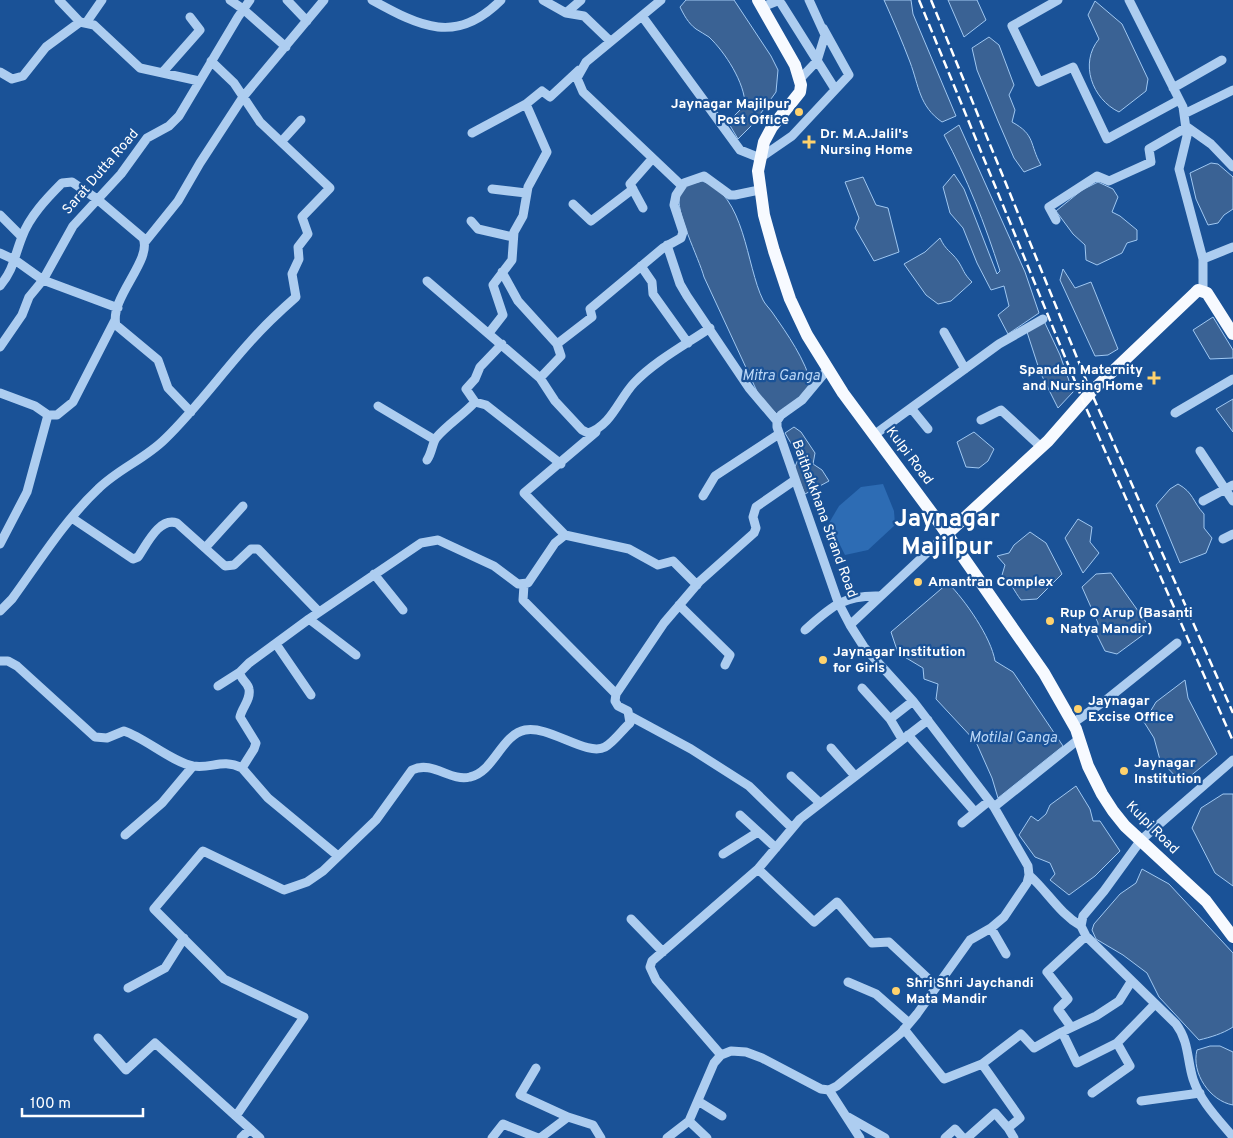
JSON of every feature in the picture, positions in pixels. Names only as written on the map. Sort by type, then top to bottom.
[{"type":"main road","points":[[760,4],[795,65],[800,79]]},
{"type":"main road","name":"Kulpi Road","points":[[800,79],[800,92],[772,127],[764,142],[760,158],[759,190],[764,215],[790,299],[827,370],[947,534],[1044,673],[1073,723],[1082,752],[1102,794],[1125,826],[1206,901],[1233,937]]},
{"type":"main road","points":[[947,534],[1041,447],[1091,392],[1195,293],[1203,291],[1210,296],[1233,334]]},
{"type":"street","points":[[59,0],[83,22],[94,25],[140,68],[199,81]]},
{"type":"street","points":[[0,72],[12,79],[22,76],[46,47],[83,22],[102,0]]},
{"type":"street","points":[[230,0],[243,9],[286,48]]},
{"type":"street","name":"Sarat Dutta Road","points":[[0,347],[22,315],[29,297],[43,280],[73,226],[121,174],[147,138],[169,126],[179,116],[250,0]]},
{"type":"street","points":[[287,0],[307,21]]},
{"type":"street","points":[[0,393],[34,406],[48,415],[57,415],[73,402],[115,320],[118,308],[141,259],[145,242],[178,201],[243,97],[286,48],[324,0]]},
{"type":"street","points":[[372,0],[415,22],[434,27],[451,27],[470,24],[480,19],[501,0]]},
{"type":"street","points":[[543,0],[566,13],[584,16],[610,41]]},
{"type":"street","points":[[566,13],[580,0]]},
{"type":"street","points":[[472,133],[526,104],[542,91],[550,97],[610,41],[661,0]]},
{"type":"street","points":[[760,4],[779,0],[835,89]]},
{"type":"street","points":[[642,16],[740,150],[760,158],[792,136],[849,75],[809,0]]},
{"type":"street","points":[[1058,0],[1012,26],[1039,82],[1073,67],[1108,139],[1179,100]]},
{"type":"street","points":[[1129,0],[1179,100],[1184,114],[1187,136],[1179,169],[1202,259],[1203,291]]},
{"type":"street","points":[[162,73],[200,30],[190,18]]},
{"type":"street","points":[[800,79],[817,61],[825,35],[823,28]]},
{"type":"street","points":[[1172,88],[1222,60]]},
{"type":"street","points":[[0,611],[12,600],[72,518],[107,480],[154,449],[191,412],[250,342],[296,297],[292,274],[299,259],[298,247],[308,234],[302,217],[330,188],[253,114],[234,83],[211,61]]},
{"type":"street","points":[[579,70],[577,78],[583,92],[681,185]]},
{"type":"street","points":[[1184,114],[1233,90]]},
{"type":"street","points":[[489,333],[503,315],[492,285],[512,260],[513,237],[523,216],[526,193],[530,181],[547,152],[526,104]]},
{"type":"street","points":[[281,142],[302,120]]},
{"type":"street","points":[[1187,127],[1211,144],[1232,167]]},
{"type":"street","points":[[1056,220],[1049,207],[1097,176],[1109,181],[1151,162],[1149,149],[1187,127]]},
{"type":"street","points":[[643,208],[630,184],[652,159]]},
{"type":"street","points":[[557,344],[592,317],[590,309],[667,245],[683,235],[674,205],[681,185],[704,176],[735,196],[759,190]]},
{"type":"street","points":[[0,286],[13,268],[22,237],[32,220],[62,184],[72,182],[97,199],[140,235],[145,242]]},
{"type":"street","points":[[492,189],[526,193]]},
{"type":"street","points":[[573,204],[591,222],[633,189]]},
{"type":"street","points":[[0,215],[22,237]]},
{"type":"street","points":[[471,221],[478,229],[513,237]]},
{"type":"street","name":"Baithakkhana Strand Road","points":[[667,245],[680,284],[748,388],[777,421],[795,480],[838,602],[850,625],[864,647],[913,701],[992,804],[1028,866],[1030,874],[1047,892],[1064,915],[1081,926]]},
{"type":"street","points":[[1202,259],[1233,247]]},
{"type":"street","points":[[0,253],[15,260],[43,280],[118,308]]},
{"type":"street","points":[[641,266],[652,282],[653,294],[688,343]]},
{"type":"street","points":[[502,272],[518,301],[557,344],[561,356],[540,378]]},
{"type":"street","points":[[427,281],[540,378],[555,401],[582,430],[588,433],[601,427]]},
{"type":"street","points":[[874,435],[999,344],[1043,319]]},
{"type":"street","points":[[115,320],[120,330],[158,360],[168,388],[191,412]]},
{"type":"street","points":[[697,585],[673,561],[658,564],[629,549],[565,535],[524,494],[561,464],[601,427],[636,381],[710,328]]},
{"type":"street","points":[[944,332],[965,369]]},
{"type":"street","points":[[502,344],[480,367],[475,380],[466,388],[474,402],[486,405],[561,464]]},
{"type":"street","points":[[777,421],[811,391],[827,370]]},
{"type":"street","points":[[1175,413],[1233,379]]},
{"type":"street","points":[[427,460],[433,451],[434,440],[456,418],[463,415],[474,402]]},
{"type":"street","points":[[378,406],[434,440]]},
{"type":"street","points":[[911,408],[928,430]]},
{"type":"street","points":[[981,420],[1001,410],[1041,447]]},
{"type":"street","points":[[0,544],[26,492],[48,415]]},
{"type":"street","points":[[703,496],[715,476],[780,434]]},
{"type":"street","points":[[1200,451],[1229,488],[1233,501]]},
{"type":"street","points":[[236,1116],[304,1017],[224,979],[154,909],[203,851],[284,890],[315,878],[372,824],[412,770],[418,767],[428,767],[462,778],[472,777],[483,771],[513,738],[522,731],[533,729],[600,749],[607,746],[630,722],[628,711],[618,706],[615,701],[616,694],[653,636],[697,585],[754,533],[756,528],[752,517],[756,506],[795,480]]},
{"type":"street","points":[[1204,501],[1229,488]]},
{"type":"street","points":[[205,548],[243,506]]},
{"type":"street","points":[[72,518],[133,559],[138,557],[163,524],[171,521],[177,523],[220,562],[230,567],[251,549],[258,549],[320,612]]},
{"type":"street","points":[[850,625],[947,534]]},
{"type":"street","points":[[1223,539],[1233,534]]},
{"type":"street","points":[[218,686],[240,672],[309,619],[421,543],[438,540],[494,566],[518,584],[524,585],[528,583],[555,543],[565,535]]},
{"type":"street","points":[[374,574],[403,610]]},
{"type":"street","points":[[524,585],[523,600],[616,694]]},
{"type":"street","points":[[805,630],[838,602],[853,597],[879,596]]},
{"type":"street","points":[[679,605],[730,655],[724,665]]},
{"type":"street","points":[[309,619],[356,655]]},
{"type":"street","points":[[1073,723],[1106,700],[1177,643]]},
{"type":"street","points":[[276,644],[311,694]]},
{"type":"street","points":[[0,661],[8,661],[17,666],[95,736],[107,738],[124,731],[158,750],[193,766],[230,762],[242,768],[268,798],[338,856]]},
{"type":"street","points":[[240,672],[241,679],[249,686],[250,692],[240,717],[256,743],[242,768]]},
{"type":"street","points":[[862,688],[975,812]]},
{"type":"street","points":[[890,719],[913,701]]},
{"type":"street","points":[[630,716],[691,749],[749,786],[792,828]]},
{"type":"street","points":[[721,1055],[651,973],[652,961],[758,869],[792,828],[820,803],[928,720]]},
{"type":"street","points":[[962,823],[975,812],[992,804],[1079,739]]},
{"type":"street","points":[[831,748],[855,776]]},
{"type":"street","points":[[1233,760],[1141,840],[1104,892],[1083,916],[1081,926],[1086,936],[1184,1034],[1194,1080],[1200,1093],[1233,1137]]},
{"type":"street","points":[[125,835],[162,803],[193,766]]},
{"type":"street","points":[[791,776],[820,803]]},
{"type":"street","points":[[740,815],[776,848]]},
{"type":"street","points":[[723,854],[758,832]]},
{"type":"street","points":[[758,869],[814,922],[836,902],[872,943],[889,942],[936,986]]},
{"type":"street","points":[[667,1138],[689,1121],[707,1075],[721,1055],[731,1051],[746,1052],[762,1058],[821,1089],[828,1090],[836,1086],[907,1026],[970,940],[992,928],[1004,917],[1021,894],[1030,874]]},
{"type":"street","points":[[632,919],[663,952]]},
{"type":"street","points":[[992,928],[1006,954]]},
{"type":"street","points":[[1071,1027],[1058,1009],[1068,1000],[1047,972],[1086,936]]},
{"type":"street","points":[[128,988],[165,968],[184,938]]},
{"type":"street","points":[[848,982],[876,994],[907,1026],[944,1080],[982,1064],[1021,1034],[1034,1048],[1071,1027],[1096,1016],[1119,1001],[1131,982]]},
{"type":"street","points":[[1062,1032],[1077,1063],[1117,1043],[1154,1004]]},
{"type":"street","points":[[98,1038],[126,1070],[155,1042],[260,1138]]},
{"type":"street","points":[[1092,1093],[1130,1066],[1117,1043]]},
{"type":"street","points":[[982,1064],[1020,1118],[1008,1128]]},
{"type":"street","points":[[536,1068],[520,1095],[568,1117],[593,1125],[601,1138]]},
{"type":"street","points":[[828,1090],[860,1138]]},
{"type":"street","points":[[1141,1100],[1200,1093]]},
{"type":"street","points":[[698,1101],[722,1116]]},
{"type":"street","points":[[967,1138],[995,1113],[1014,1138]]},
{"type":"street","points":[[846,1116],[885,1138]]},
{"type":"street","points":[[492,1138],[503,1124],[539,1138],[568,1117]]},
{"type":"street","points":[[689,1121],[707,1138]]},
{"type":"street","points":[[241,1138],[250,1128]]},
{"type":"street","points":[[945,1138],[955,1129],[963,1138]]},
{"type":"shaded area","points":[[883,484],[894,511],[895,525],[868,550],[845,555],[829,523],[839,506],[861,487]]},
{"type":"water","points":[[686,0],[734,0],[771,56],[778,70],[776,92],[753,124],[738,139],[728,122],[745,105],[742,87],[733,68],[721,51],[709,37],[696,29],[686,19],[680,7]]},
{"type":"water","points":[[884,0],[911,0],[913,14],[956,116],[942,122],[934,116],[924,102],[907,54]]},
{"type":"water","points":[[948,0],[977,0],[986,20],[964,37]]},
{"type":"water","points":[[1095,1],[1122,24],[1148,79],[1146,91],[1119,112],[1102,98],[1091,80],[1090,59],[1093,48],[1099,39],[1088,15]]},
{"type":"water","points":[[989,37],[999,45],[1014,85],[1009,95],[1015,110],[1012,122],[1029,136],[1041,165],[1024,172],[1014,158],[977,70],[972,48]]},
{"type":"water","points":[[959,125],[1025,272],[1039,313],[1008,334],[998,315],[1009,306],[1004,286],[991,290],[977,263],[963,228],[950,213],[943,187],[954,174],[964,189],[997,274],[1000,271],[982,219],[944,135]]},
{"type":"water","points":[[1211,163],[1218,164],[1233,177],[1233,209],[1224,215],[1218,223],[1208,225],[1196,199],[1190,173]]},
{"type":"water","points":[[863,177],[876,205],[888,208],[899,252],[874,261],[855,228],[859,218],[845,182]]},
{"type":"water","name":"Mitra Ganga","points":[[702,181],[716,188],[727,200],[736,215],[763,300],[795,348],[809,376],[812,386],[799,401],[777,414],[761,400],[704,277],[684,223],[679,202],[680,194],[686,185]]},
{"type":"water","points":[[1098,182],[1113,189],[1118,197],[1112,212],[1137,230],[1137,240],[1127,243],[1122,253],[1097,265],[1086,260],[1085,245],[1073,234],[1056,211],[1082,190]]},
{"type":"water","points":[[940,238],[972,282],[951,301],[938,304],[926,295],[904,264],[925,252]]},
{"type":"water","points":[[1063,269],[1075,288],[1091,282],[1118,349],[1108,355],[1095,356],[1060,280]]},
{"type":"water","points":[[1213,317],[1233,350],[1233,358],[1210,359],[1193,330]]},
{"type":"water","points":[[1044,321],[1060,355],[1073,392],[1058,408],[1040,372],[1027,332]]},
{"type":"water","points":[[1233,399],[1233,432],[1216,409]]},
{"type":"water","points":[[794,427],[801,432],[815,453],[813,464],[822,470],[829,481],[805,494],[794,469],[799,457],[785,433]]},
{"type":"water","points":[[974,432],[994,449],[988,461],[979,468],[966,467],[957,442]]},
{"type":"water","points":[[1178,484],[1190,494],[1204,514],[1204,528],[1212,538],[1206,553],[1180,563],[1156,505],[1170,489]]},
{"type":"water","points":[[1078,519],[1092,527],[1090,542],[1099,553],[1083,573],[1065,538]]},
{"type":"water","points":[[1030,532],[1046,543],[1062,574],[1037,599],[1021,600],[1002,575],[1005,565],[997,556],[1009,553],[1014,545]]},
{"type":"water","points":[[1111,573],[1151,629],[1117,654],[1105,651],[1097,635],[1098,623],[1082,587],[1096,574]]},
{"type":"water","name":"Motilal Ganga","points":[[948,583],[962,599],[983,630],[993,651],[995,661],[1013,672],[1063,746],[998,798],[992,778],[976,742],[936,699],[938,684],[924,679],[923,668],[898,653],[891,632]]},
{"type":"water","points":[[1185,680],[1188,698],[1217,754],[1182,783],[1160,760],[1154,738],[1144,722],[1156,702]]},
{"type":"water","points":[[1076,786],[1090,809],[1093,821],[1100,821],[1120,851],[1095,876],[1069,895],[1050,880],[1055,874],[1050,863],[1035,857],[1019,835],[1031,816],[1038,821],[1046,814],[1050,805]]},
{"type":"water","points":[[1223,794],[1233,794],[1233,886],[1215,873],[1192,828],[1201,808]]},
{"type":"water","points":[[1142,869],[1169,884],[1233,953],[1233,1027],[1199,1040],[1159,997],[1147,973],[1123,955],[1096,939],[1092,930],[1094,924],[1120,894],[1136,883]]},
{"type":"water","points":[[1210,1046],[1220,1046],[1233,1052],[1233,1105],[1217,1098],[1210,1092],[1200,1076],[1197,1068],[1197,1050]]},
{"type":"railway","points":[[919,0],[1083,401],[1233,741]]},
{"type":"railway","points":[[931,0],[1091,392],[1233,713]]},
{"type":"place","name":"Jaynagar Majilpur Post Office","points":[[799,112]]},
{"type":"place","name":"Dr. M.A.Jalil's Nursing Home","points":[[809,142]]},
{"type":"place","name":"Spandan Maternity and Nursing Home","points":[[1154,378]]},
{"type":"place","name":"Amantran Complex","points":[[918,582]]},
{"type":"place","name":"Rup O Arup (Basanti Natya Mandir)","points":[[1050,621]]},
{"type":"place","name":"Jaynagar Institution for Girls","points":[[823,660]]},
{"type":"place","name":"Jaynagar Excise Office","points":[[1078,709]]},
{"type":"place","name":"Jaynagar Institution","points":[[1124,771]]},
{"type":"place","name":"Shri Shri Jaychandi Mata Mandir","points":[[896,991]]},
{"type":"district","name":"Jaynagar Majilpur","points":[[947,534]]}]
